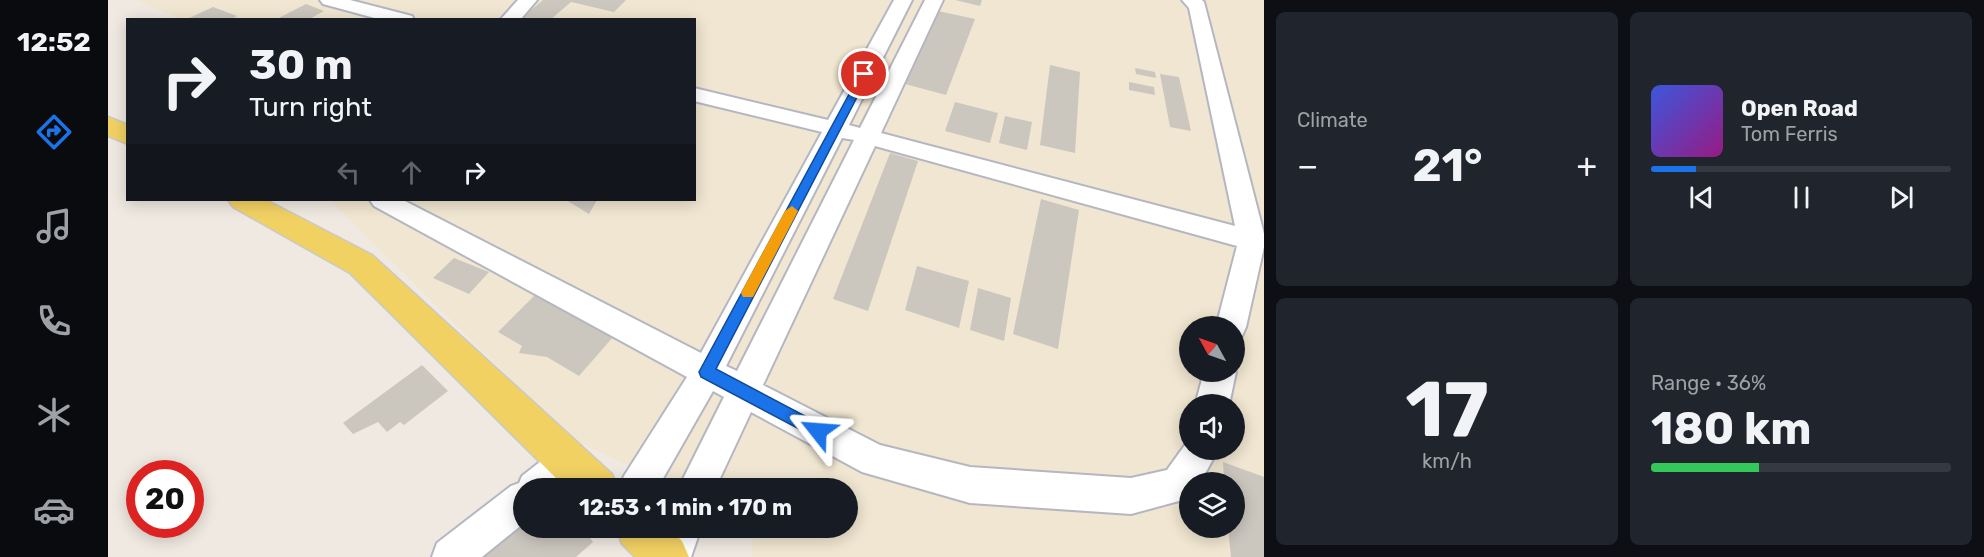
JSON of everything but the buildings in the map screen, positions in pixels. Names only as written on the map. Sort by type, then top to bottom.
[{"type":"main road","points":[[108,125],[126,135]]},
{"type":"main road","points":[[245,201],[361,264],[585,478]]},
{"type":"main road","points":[[648,538],[666,557]]},
{"type":"street","points":[[329,0],[397,18]]},
{"type":"street","points":[[511,18],[528,0]]},
{"type":"street","points":[[643,478],[706,372],[903,0]]},
{"type":"street","points":[[1191,0],[1198,6],[1252,240],[1234,316]]},
{"type":"street","points":[[701,478],[869,137],[925,1]]},
{"type":"street","points":[[696,94],[869,137],[1252,240]]},
{"type":"street","points":[[385,201],[874,460],[970,485],[1131,496],[1178,485],[1194,460]]},
{"type":"street","points":[[548,478],[568,462]]},
{"type":"street","points":[[451,557],[513,508]]},
{"type":"street","points":[[672,557],[679,538]]},
{"type":"shaded area","points":[[136,0],[1264,0],[1264,557],[752,557],[753,538],[858,538],[858,478],[653,478],[569,437],[331,201],[696,201],[696,18],[178,18]]},
{"type":"slow traffic","points":[[748,293],[792,211]]},
{"type":"route","points":[[818,431],[706,372],[864,74]]}]
